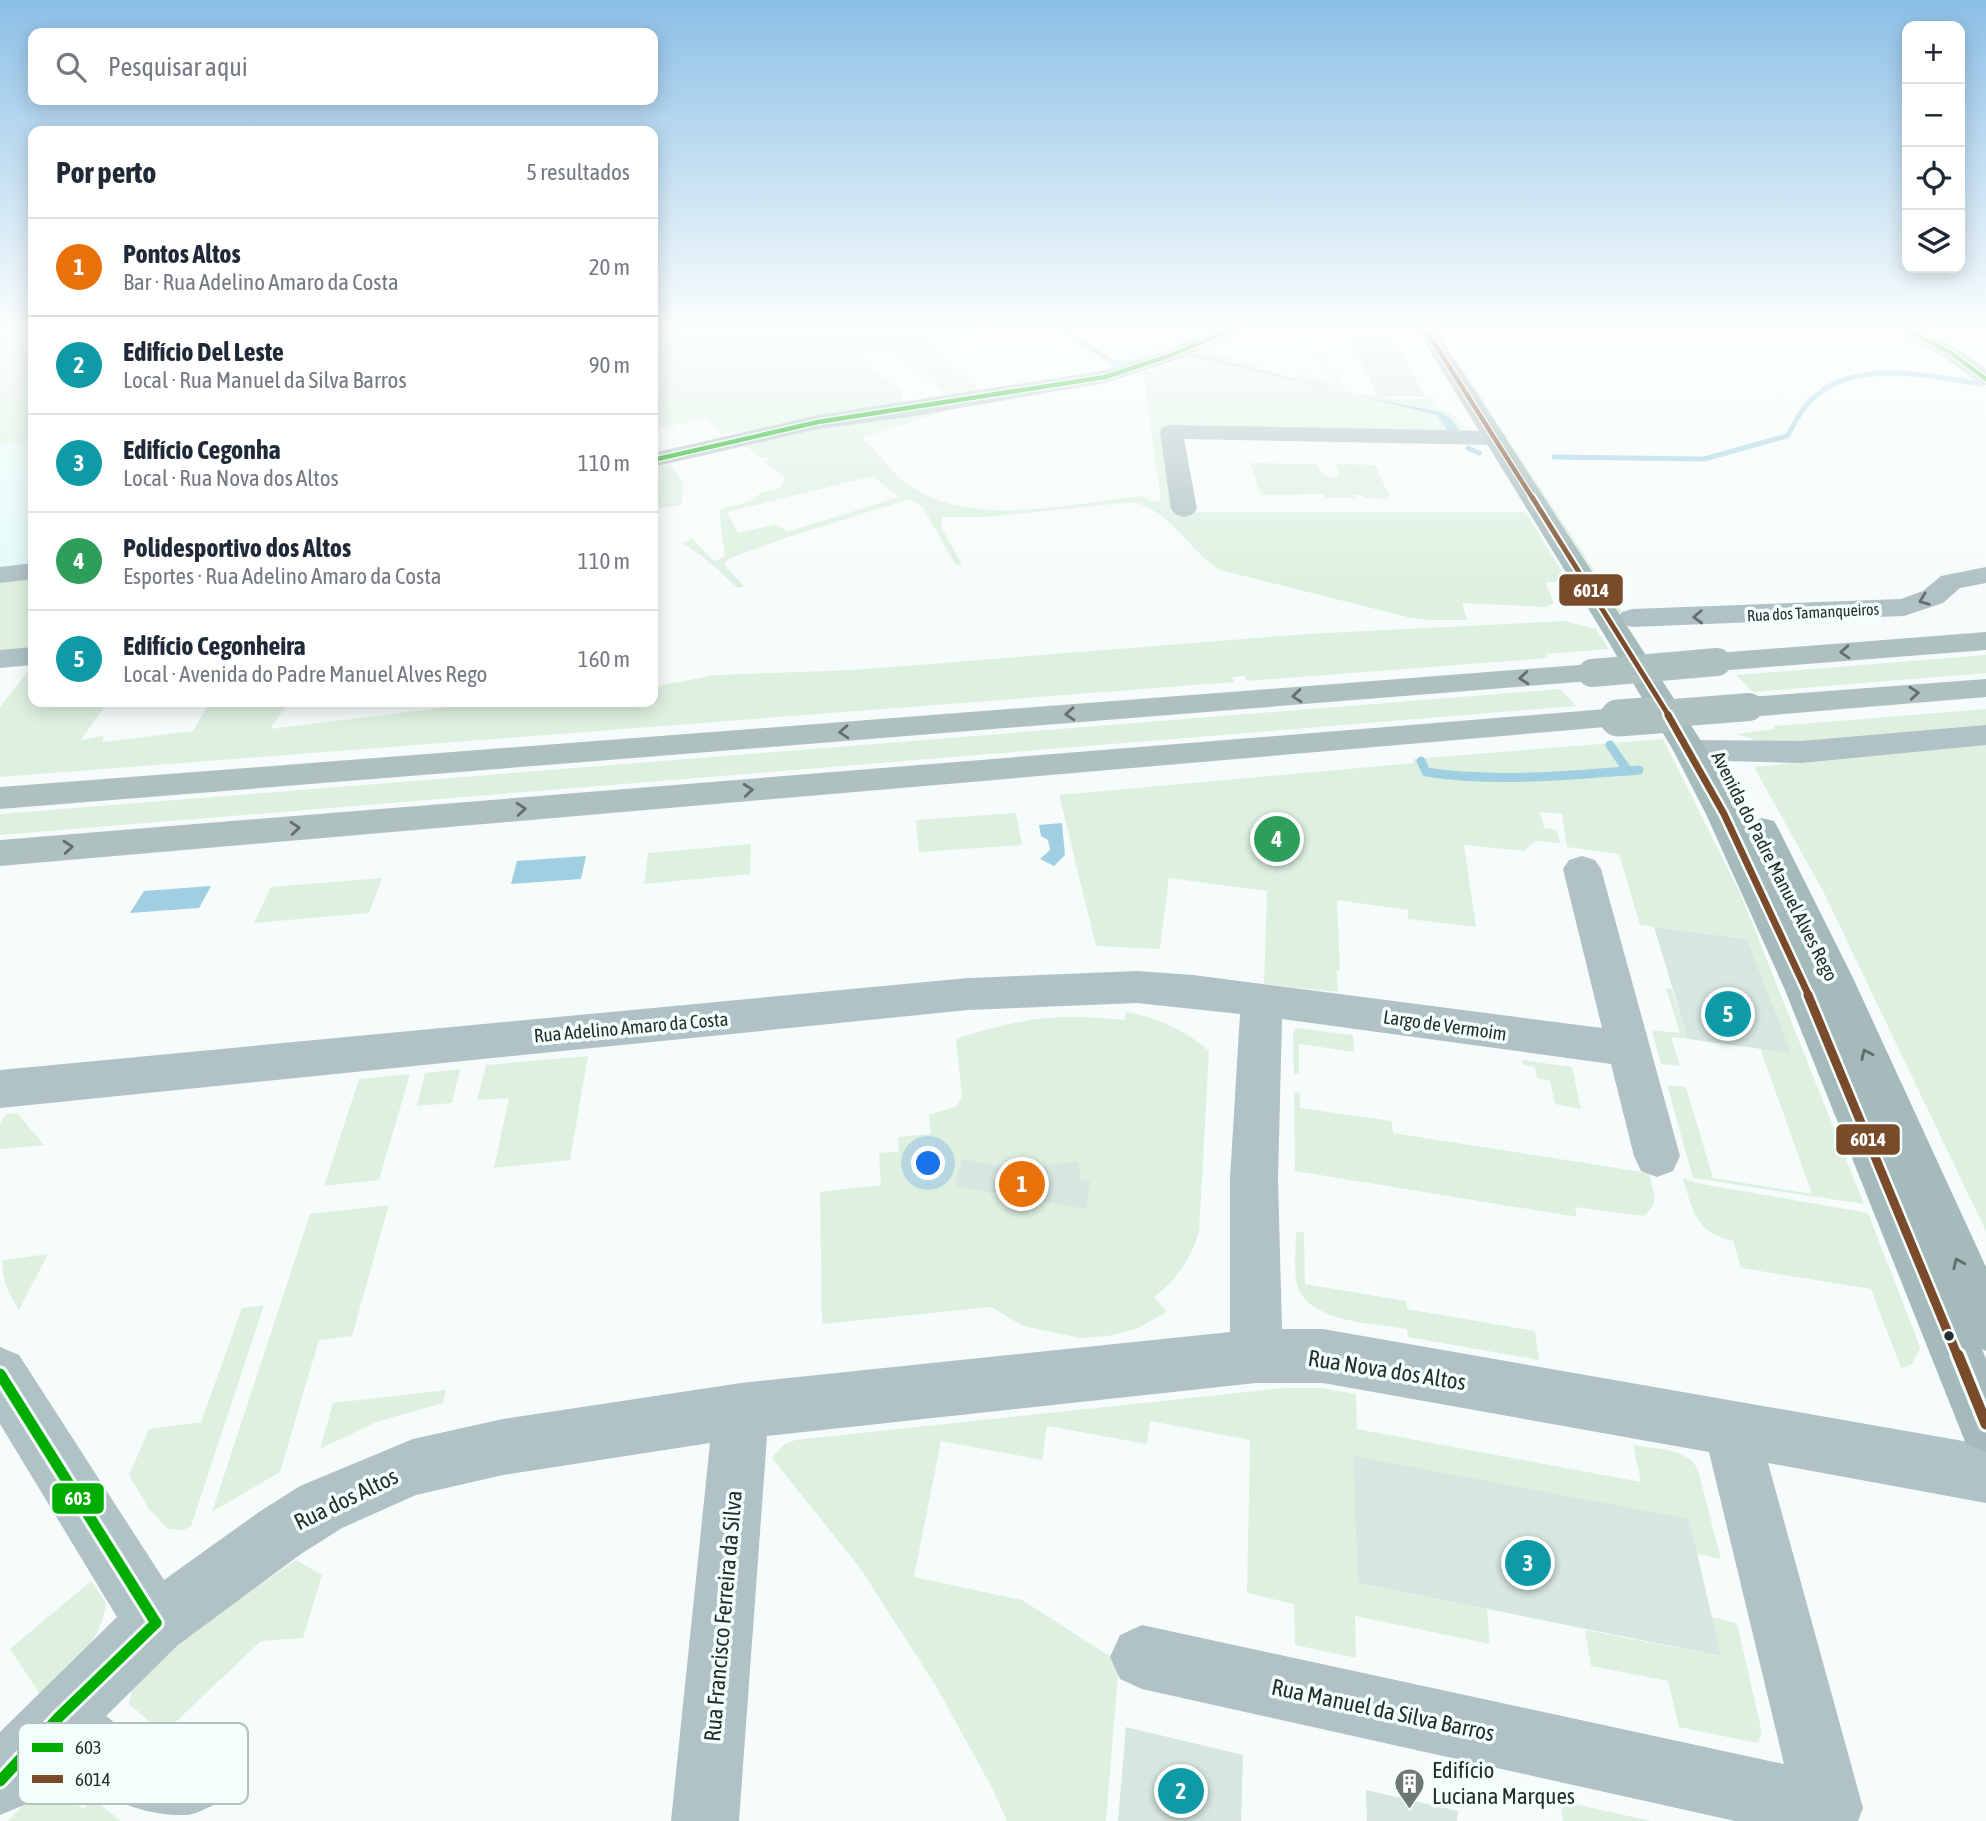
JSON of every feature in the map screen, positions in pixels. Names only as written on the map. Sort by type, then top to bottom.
[{"type":"highway","points":[[0,798],[1986,641]]},
{"type":"highway","points":[[0,853],[1986,688]]},
{"type":"main road","name":"Avenida do Padre Manuel Alves Rego","points":[[1480,415],[1632,630]]},
{"type":"main road","name":"Avenida do Padre Manuel Alves Rego","points":[[1495,415],[1632,630],[1704,750],[1756,821],[1805,919],[1986,1325]]},
{"type":"main road","name":"Avenida do Padre Manuel Alves Rego","points":[[1704,750],[1753,873],[1800,978],[1986,1424]]},
{"type":"street","points":[[658,459],[818,422],[871,415]]},
{"type":"street","points":[[1184,509],[1171,432],[1495,438]]},
{"type":"street","points":[[0,575],[28,572]]},
{"type":"street","name":"Rua dos Tamanqueiros","points":[[1632,630],[1693,618],[1904,607],[1933,597],[1951,582],[1986,575]]},
{"type":"street","points":[[0,659],[28,656]]},
{"type":"street","points":[[1704,750],[1801,752],[1986,735]]},
{"type":"street","points":[[1582,869],[1657,1156]]},
{"type":"street","name":"Rua Adelino Amaro da Costa","points":[[0,1089],[968,995],[1137,987],[1262,1000]]},
{"type":"street","points":[[1256,1356],[1254,1178],[1262,1000]]},
{"type":"street","name":"Largo de Vermoim","points":[[1262,1000],[1629,1049]]},
{"type":"street","name":"Rua Nova dos Altos","points":[[741,1411],[1256,1356],[1323,1356],[1986,1474]]},
{"type":"street","points":[[0,1374],[92,1516],[156,1623]]},
{"type":"street","name":"Rua dos Altos","points":[[53,1723],[156,1623],[279,1533],[321,1507],[413,1467],[503,1447],[741,1411]]},
{"type":"street","name":"Rua Francisco Ferreira da Silva","points":[[705,1821],[741,1411]]},
{"type":"street","name":"Rua Manuel da Silva Barros","points":[[1142,1657],[1830,1815],[1731,1429]]},
{"type":"street","points":[[59,1717],[65,1723]]},
{"type":"street","name":"Rua dos Altos","points":[[0,1781],[18,1761]]},
{"type":"shaded area","points":[[28,442],[28,564],[0,567],[0,444]]},
{"type":"green space","points":[[0,415],[28,415],[28,442],[0,444]]},
{"type":"green space","points":[[658,415],[851,415],[721,434],[706,418],[658,429]]},
{"type":"green space","points":[[907,415],[934,415],[863,439],[899,477],[913,488],[938,500],[995,510],[1025,510],[1142,496],[1151,501],[1161,501],[1149,415],[1437,415],[1447,430],[1163,427],[1175,512],[1526,512],[1568,582],[1545,582],[1554,603],[1546,607],[1462,603],[1467,620],[1407,617],[1220,570],[1159,514],[1133,502],[986,517],[942,517],[941,527],[962,564],[956,565],[922,506],[910,499],[728,559],[724,565],[744,586],[738,588],[702,556],[682,543],[692,539],[714,561],[725,557],[719,510],[754,500],[760,493],[780,488],[785,477],[765,462],[771,458],[761,458],[741,442],[838,423]],"holes":[[[873,476],[899,497],[787,532],[776,524],[738,533],[727,512]]]},
{"type":"green space","points":[[1447,415],[1453,415],[1465,426],[1459,430]]},
{"type":"green space","points":[[1489,415],[1493,415],[1625,617],[1621,618]]},
{"type":"green space","points":[[1250,463],[1318,464],[1322,475],[1337,478],[1337,475],[1340,475],[1336,464],[1375,465],[1389,495],[1388,499],[1365,498],[1363,495],[1354,495],[1355,498],[1325,498],[1324,494],[1261,495]]},
{"type":"green space","points":[[669,464],[680,477],[679,480],[683,480],[682,505],[658,508],[658,467]]},
{"type":"green space","points":[[28,579],[28,648],[0,650],[0,583]]},
{"type":"green space","points":[[1564,621],[1596,629],[1609,649],[1546,654],[1548,658],[1247,681],[1244,676],[1232,677],[1234,682],[0,777],[0,707],[28,671],[28,707],[104,707],[81,740],[103,736],[103,742],[193,731],[207,707],[285,707],[270,729],[442,707],[658,707],[658,686],[715,675],[853,670],[1306,634]]},
{"type":"green space","points":[[1986,655],[1986,673],[1753,692],[1736,675]]},
{"type":"green space","points":[[1560,689],[1576,706],[0,835],[0,814]]},
{"type":"green space","points":[[1986,709],[1986,729],[1766,744],[1737,734],[1775,729],[1774,726]]},
{"type":"green space","points":[[1663,739],[1741,895],[1864,1204],[1693,1178],[1667,1085],[1686,1087],[1713,1178],[1812,1194],[1760,1048],[1790,1052],[1747,939],[1640,925],[1619,854],[1567,847],[1562,814],[1540,812],[1544,828],[1557,830],[1560,843],[1536,841],[1524,851],[1464,845],[1476,927],[1408,919],[1408,910],[1337,900],[1340,970],[1337,970],[1338,992],[1264,984],[1267,891],[1169,878],[1160,949],[1096,946],[1059,795],[1414,763],[1413,759]]},
{"type":"green space","points":[[1986,742],[1986,1231],[1823,891],[1754,767]]},
{"type":"green space","points":[[1016,813],[1022,845],[919,852],[916,820]]},
{"type":"green space","points":[[751,844],[750,874],[644,884],[648,853]]},
{"type":"green space","points":[[382,878],[369,913],[254,923],[271,887]]},
{"type":"green space","points":[[1666,988],[1672,989],[1688,1039],[1671,1037],[1680,1066],[1661,1064],[1652,1030],[1680,1033]]},
{"type":"green space","points":[[1126,1012],[1149,1017],[1170,1026],[1209,1051],[1199,1232],[1182,1268],[1154,1297],[1167,1312],[1136,1329],[1108,1336],[1080,1338],[1023,1326],[991,1307],[822,1324],[820,1192],[881,1185],[879,1153],[899,1151],[898,1137],[931,1134],[929,1115],[957,1106],[962,1096],[956,1039],[999,1026],[1039,1019],[1079,1017],[1124,1020]]},
{"type":"green space","points":[[1296,1028],[1353,1035],[1354,1052],[1299,1044],[1299,1074],[1294,1074],[1293,1033]]},
{"type":"green space","points":[[588,1056],[570,1160],[494,1168],[509,1098],[477,1100],[486,1065]]},
{"type":"green space","points":[[1522,1060],[1572,1067],[1581,1109],[1555,1104],[1550,1081],[1537,1078],[1535,1067],[1523,1065]]},
{"type":"green space","points":[[460,1069],[452,1103],[417,1106],[425,1073]]},
{"type":"green space","points":[[410,1074],[379,1180],[324,1186],[359,1079]]},
{"type":"green space","points":[[1294,1092],[1300,1093],[1300,1108],[1392,1121],[1393,1133],[1649,1173],[1654,1202],[1649,1212],[1643,1216],[1575,1207],[1577,1217],[1295,1171]]},
{"type":"green space","points":[[17,1113],[44,1145],[0,1149],[0,1125],[6,1114]]},
{"type":"green space","points":[[1683,1178],[1696,1183],[1868,1213],[1920,1349],[1911,1365],[1901,1368],[1871,1289],[1741,1268],[1733,1241],[1711,1232],[1697,1218]]},
{"type":"green space","points":[[389,1205],[352,1336],[319,1340],[280,1472],[212,1512],[310,1214]]},
{"type":"green space","points":[[1296,1231],[1304,1233],[1305,1284],[1406,1301],[1407,1309],[1535,1331],[1539,1360],[1408,1337],[1407,1329],[1359,1322],[1325,1313],[1301,1294],[1296,1280]]},
{"type":"green space","points":[[48,1254],[19,1310],[4,1280],[3,1260]]},
{"type":"green space","points":[[264,1305],[191,1526],[184,1530],[168,1529],[149,1509],[129,1475],[149,1429],[201,1422],[242,1308]]},
{"type":"green space","points":[[1283,1388],[1321,1388],[1356,1394],[1357,1429],[1641,1482],[1633,1445],[1679,1453],[1687,1457],[1698,1470],[1721,1559],[1697,1554],[1689,1519],[1358,1583],[1487,1609],[1490,1644],[1355,1616],[1356,1658],[1295,1645],[1294,1604],[1247,1593],[1250,1440],[1150,1421],[1147,1444],[1047,1426],[1042,1460],[941,1441],[914,1577],[1022,1600],[1119,1662],[1106,1821],[1007,1821],[936,1686],[860,1568],[772,1458],[783,1445],[795,1440]]},
{"type":"green space","points":[[446,1390],[443,1403],[376,1422],[320,1449],[333,1403]]},
{"type":"green space","points":[[296,1560],[322,1575],[303,1638],[261,1641],[175,1723],[147,1723],[149,1721],[129,1704],[132,1688],[192,1632]]},
{"type":"green space","points":[[91,1581],[106,1603],[98,1631],[82,1654],[40,1694],[10,1649]]},
{"type":"green space","points":[[1711,1617],[1737,1623],[1762,1733],[1757,1743],[1679,1727],[1668,1681],[1591,1666],[1585,1630],[1720,1656]]},
{"type":"green space","points":[[1561,1801],[1651,1821],[1563,1821]]},
{"type":"green space","points":[[24,1804],[77,1804],[83,1809],[87,1804],[100,1804],[121,1821],[8,1821]]},
{"type":"water","points":[[1437,415],[1445,415],[1459,430],[1447,430]]},
{"type":"water","points":[[1062,823],[1065,855],[1054,866],[1040,859],[1050,850],[1048,840],[1041,836],[1039,825]]},
{"type":"water","points":[[586,856],[581,879],[511,884],[517,861]]},
{"type":"water","points":[[211,886],[199,908],[130,913],[144,891]]},
{"type":"building","points":[[1654,927],[1747,939],[1791,1053],[1688,1039]]},
{"type":"building","points":[[962,1159],[1013,1168],[1078,1162],[1081,1180],[1090,1181],[1086,1209],[1039,1201],[1005,1204],[1004,1195],[955,1186]]},
{"type":"building","points":[[1353,1456],[1689,1519],[1721,1656],[1358,1583]]},
{"type":"building","points":[[1126,1727],[1243,1755],[1241,1821],[1118,1821]]},
{"type":"building","name":"Edifício Luciana Marques","points":[[1366,1790],[1458,1811],[1457,1821],[1367,1821]]},
{"type":"waterway","points":[[1554,457],[1704,459],[1787,436],[1800,415]]},
{"type":"waterway","points":[[1468,448],[1479,453]]},
{"type":"waterway","points":[[1610,745],[1628,771]]},
{"type":"waterway","points":[[1421,761],[1426,772],[1479,777],[1532,777],[1628,771]]},
{"type":"waterway","points":[[1628,771],[1639,770]]},
{"type":"transit line","name":"603","points":[[658,459],[818,422],[863,415]]},
{"type":"transit line","name":"6014","points":[[1480,415],[1690,750],[1724,814],[1806,990],[1986,1424]]},
{"type":"transit line","name":"603","points":[[0,1374],[156,1623]]},
{"type":"transit line","name":"603","points":[[53,1723],[156,1623]]},
{"type":"transit line","name":"603","points":[[0,1781],[18,1761]]},
{"type":"place","name":"Polidesportivo dos Altos","points":[[1277,839]]},
{"type":"place","name":"Edifício Cegonheira","points":[[1728,1014]]},
{"type":"place","name":"Pontos Altos","points":[[1022,1184]]},
{"type":"place","name":"Edifício Cegonha","points":[[1528,1563]]},
{"type":"place","name":"Edifício Del Leste","points":[[1181,1791]]},
{"type":"place","name":"Edifício Luciana Marques","points":[[1409,1810]]}]
